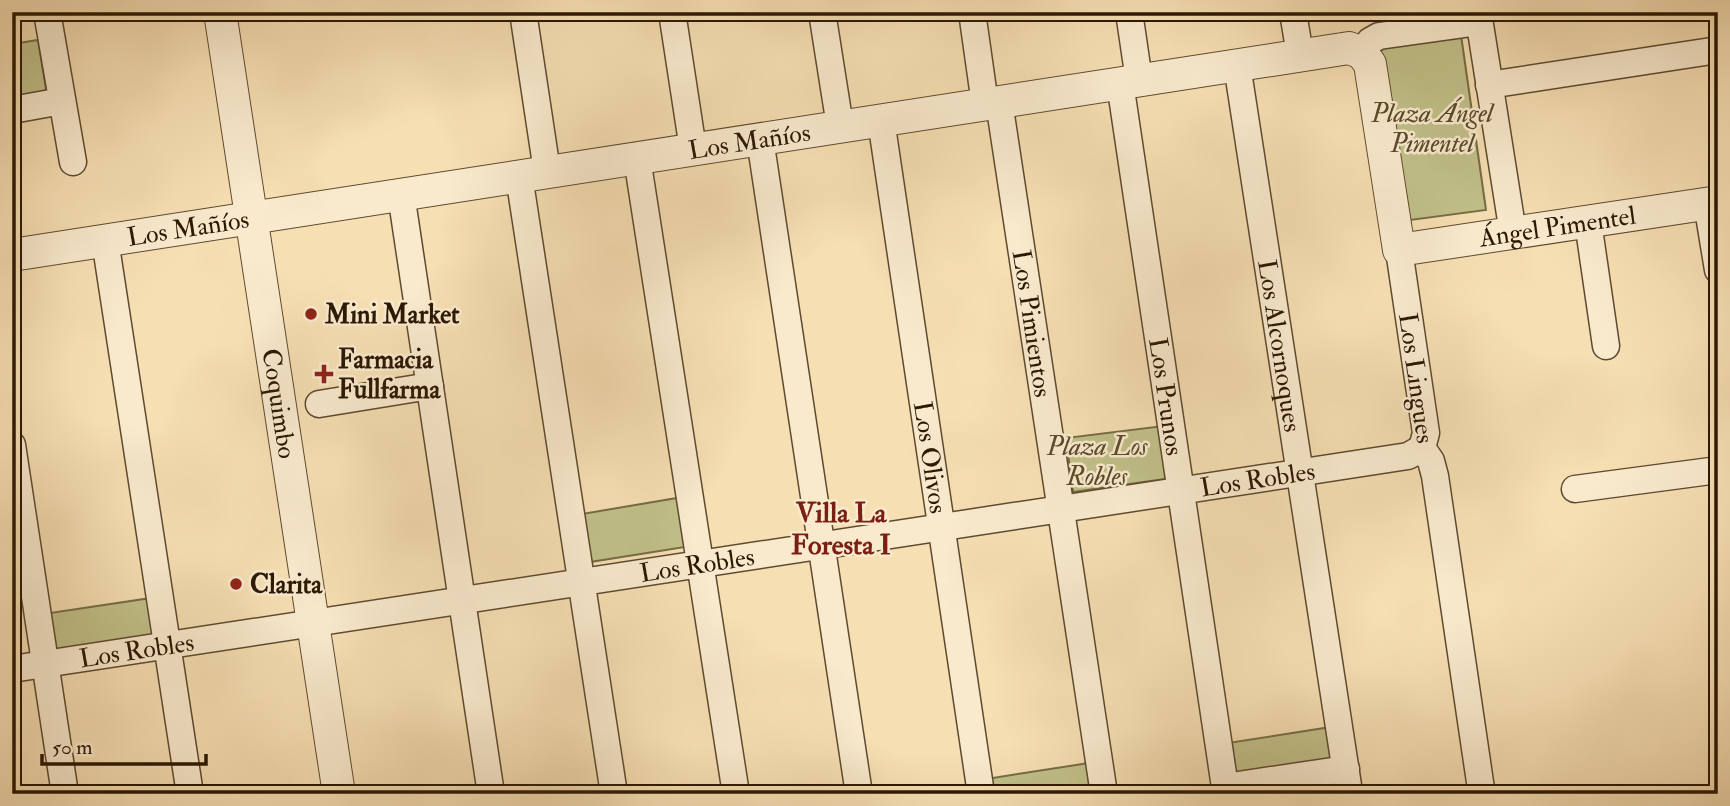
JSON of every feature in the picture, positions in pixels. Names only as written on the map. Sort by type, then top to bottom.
[{"type":"street","points":[[47,12],[73,162]]},
{"type":"street","name":"Coquimbo","points":[[220,12],[340,794]]},
{"type":"street","points":[[523,12],[533,174],[582,583],[614,794]]},
{"type":"street","points":[[672,12],[693,149]]},
{"type":"street","points":[[822,12],[840,126]]},
{"type":"street","name":"Los Pimientos","points":[[972,12],[992,103],[1061,510],[1104,794]]},
{"type":"street","name":"Los Prunos","points":[[1129,12],[1130,81],[1181,491],[1226,791]]},
{"type":"street","points":[[1293,12],[1300,55]]},
{"type":"street","points":[[1362,53],[1370,41],[1379,36],[1469,18],[1489,85],[1513,233]]},
{"type":"street","name":"Los Mañíos","points":[[12,255],[1300,55],[1349,48],[1362,53]]},
{"type":"street","points":[[1489,85],[1718,50]]},
{"type":"street","name":"Los Lingues","points":[[1362,53],[1370,64],[1426,433],[1422,449],[1431,461],[1435,476],[1481,789]]},
{"type":"street","name":"Los Alcornoques","points":[[1237,65],[1347,780]]},
{"type":"street","points":[[12,110],[62,101]]},
{"type":"street","name":"Los Olivos","points":[[881,120],[981,794]]},
{"type":"street","points":[[760,139],[859,794]]},
{"type":"street","points":[[637,158],[736,794]]},
{"type":"street","points":[[401,194],[491,794]]},
{"type":"street","points":[[1713,203],[1718,270]]},
{"type":"street","name":"Ángel Pimentel","points":[[1399,250],[1713,203]]},
{"type":"street","points":[[1588,222],[1606,346]]},
{"type":"street","points":[[104,240],[190,794]]},
{"type":"street","points":[[319,404],[430,386]]},
{"type":"street","points":[[12,445],[65,794]]},
{"type":"street","name":"Los Robles","points":[[12,669],[1300,473],[1413,455],[1422,449]]},
{"type":"street","points":[[1575,489],[1718,470]]},
{"type":"street","points":[[1226,791],[1347,780]]},
{"type":"green space","name":"Plaza Ángel Pimentel","points":[[1461,35],[1486,210],[1403,221],[1378,47]]},
{"type":"green space","points":[[38,40],[47,95],[12,101],[12,44]]},
{"type":"green space","name":"Plaza Los Robles","points":[[1163,426],[1172,478],[1073,492],[1066,438]]},
{"type":"green space","points":[[677,498],[685,547],[590,562],[582,514]]},
{"type":"green space","points":[[151,598],[157,637],[57,653],[50,613]]},
{"type":"green space","points":[[1331,727],[1336,759],[1233,775],[1228,743]]},
{"type":"green space","points":[[1089,763],[1094,794],[988,794],[986,779]]},
{"type":"place","name":"Mini Market","points":[[311,314]]},
{"type":"place","name":"Farmacia Fullfarma","points":[[324,374]]},
{"type":"place","name":"Clarita","points":[[236,584]]},
{"type":"district","name":"Villa La Foresta I","points":[[841,528]]}]
